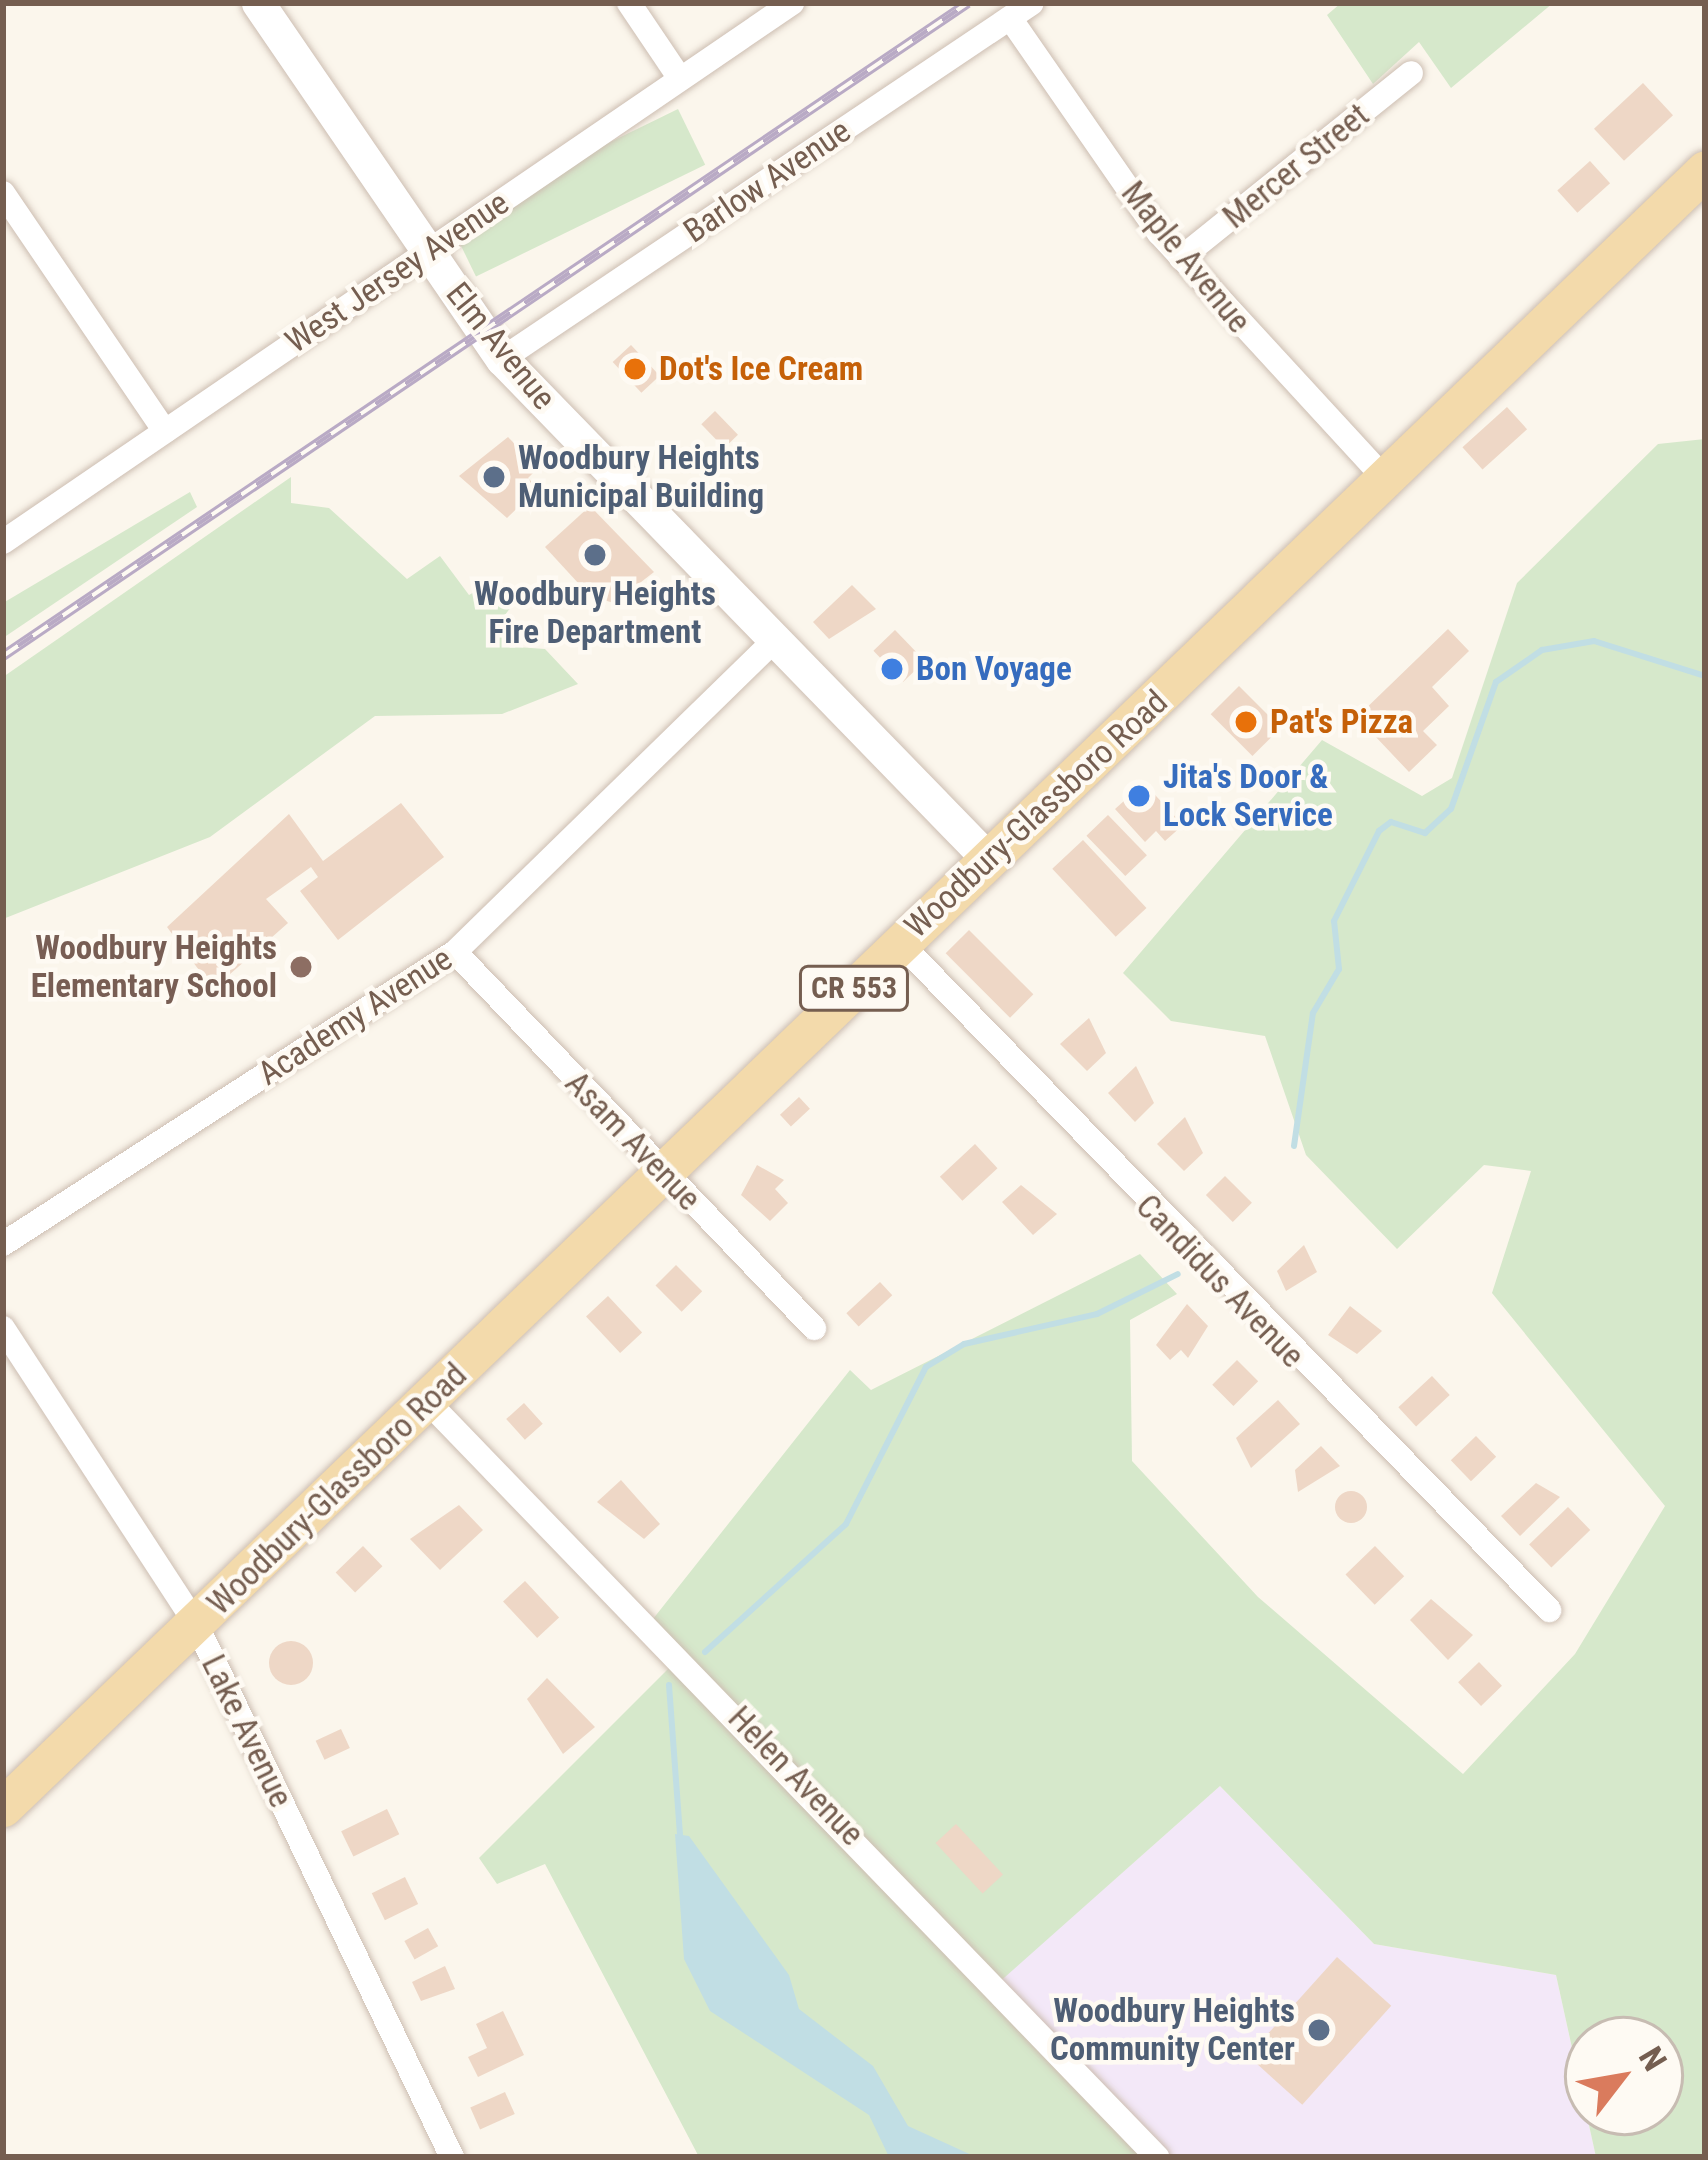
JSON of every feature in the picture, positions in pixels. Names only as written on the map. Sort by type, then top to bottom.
[{"type":"main road","name":"Elm Avenue","points":[[258,3],[502,359],[988,859]]},
{"type":"main road","name":"Woodbury-Glassboro Road","points":[[4,1803],[428,1402],[1705,170]]},
{"type":"street","points":[[629,3],[680,77]]},
{"type":"street","name":"West Jersey Avenue","points":[[3,542],[792,3]]},
{"type":"street","name":"Barlow Avenue","points":[[502,359],[1032,3]]},
{"type":"street","name":"Maple Avenue","points":[[1010,18],[1181,258],[1384,478]]},
{"type":"street","name":"Mercer Street","points":[[1181,258],[1411,73]]},
{"type":"street","points":[[3,193],[165,431]]},
{"type":"street","name":"Academy Avenue","points":[[3,1244],[455,952],[774,641]]},
{"type":"street","name":"Candidus Avenue","points":[[900,943],[1549,1610]]},
{"type":"street","name":"Asam Avenue","points":[[455,952],[814,1328]]},
{"type":"street","name":"Lake Avenue","points":[[3,1328],[196,1624],[452,2157]]},
{"type":"street","name":"Helen Avenue","points":[[428,1402],[1157,2157]]},
{"type":"shaded area","points":[[1220,1786],[1374,1944],[1556,1975],[1565,2016],[1564,2136],[1591,2136],[1596,2157],[1163,2157],[995,1985]]},
{"type":"green space","points":[[1341,3],[1553,3],[1451,88],[1419,42],[1373,84],[1327,15]]},
{"type":"green space","points":[[678,109],[705,165],[476,277],[449,221]]},
{"type":"green space","points":[[1705,439],[1705,2157],[1596,2157],[1591,2136],[1684,2136],[1684,2016],[1565,2016],[1556,1975],[1374,1944],[1220,1786],[996,1985],[1163,2157],[699,2157],[545,1864],[497,1884],[479,1858],[682,1655],[653,1619],[850,1370],[871,1390],[1140,1254],[1177,1294],[1130,1320],[1132,1461],[1258,1597],[1463,1774],[1575,1654],[1665,1506],[1492,1293],[1531,1171],[1484,1165],[1397,1249],[1306,1155],[1265,1036],[1171,1021],[1123,973],[1322,740],[1422,796],[1452,778],[1517,583],[1658,444]]},
{"type":"green space","points":[[291,477],[291,503],[329,508],[407,579],[440,556],[469,595],[494,581],[514,603],[496,627],[517,647],[545,649],[578,684],[502,714],[375,716],[210,837],[3,919],[3,677]]},
{"type":"green space","points":[[190,492],[197,507],[3,638],[3,603]]},
{"type":"water","points":[[675,1834],[689,1836],[789,1975],[799,2009],[873,2066],[908,2126],[976,2157],[889,2157],[869,2115],[710,2011],[684,1959]]},
{"type":"building","points":[[1643,83],[1673,115],[1624,161],[1594,129]]},
{"type":"building","points":[[1590,161],[1610,183],[1577,213],[1557,190]]},
{"type":"building","points":[[631,345],[660,376],[641,393],[613,362]]},
{"type":"building","points":[[1507,407],[1527,429],[1482,469],[1462,447]]},
{"type":"building","points":[[715,411],[738,435],[724,448],[701,424]]},
{"type":"building","name":"Woodbury Heights Municipal Building","points":[[508,437],[538,468],[528,478],[538,488],[507,518],[459,476]]},
{"type":"building","points":[[590,506],[654,572],[614,603],[590,596],[545,547]]},
{"type":"building","points":[[852,585],[876,609],[829,639],[813,622]]},
{"type":"building","points":[[1448,629],[1469,651],[1432,687],[1449,706],[1423,731],[1437,745],[1409,772],[1357,717]]},
{"type":"building","points":[[895,630],[925,661],[903,682],[873,651]]},
{"type":"building","name":"Pat's Pizza","points":[[1239,686],[1281,728],[1252,756],[1211,714]]},
{"type":"building","points":[[1144,783],[1183,825],[1165,841],[1156,831],[1145,842],[1115,809]]},
{"type":"building","points":[[401,803],[444,857],[338,940],[300,891],[318,877],[311,867],[266,899],[288,923],[213,989],[167,927],[289,814],[323,861]]},
{"type":"building","points":[[1108,815],[1147,855],[1125,876],[1086,836]]},
{"type":"building","points":[[1083,840],[1146,908],[1116,937],[1052,869]]},
{"type":"building","points":[[969,930],[1033,994],[1010,1018],[946,953]]},
{"type":"building","points":[[1089,1018],[1106,1053],[1087,1071],[1060,1044]]},
{"type":"building","points":[[1136,1066],[1154,1103],[1135,1122],[1108,1093]]},
{"type":"building","points":[[799,1097],[810,1109],[791,1126],[780,1115]]},
{"type":"building","points":[[1185,1117],[1203,1153],[1184,1171],[1157,1144]]},
{"type":"building","points":[[975,1144],[998,1168],[962,1201],[940,1177]]},
{"type":"building","points":[[757,1165],[784,1180],[775,1189],[788,1203],[770,1221],[741,1195]]},
{"type":"building","points":[[1225,1176],[1252,1203],[1233,1222],[1206,1195]]},
{"type":"building","points":[[1021,1185],[1057,1214],[1033,1235],[1002,1202]]},
{"type":"building","points":[[1304,1245],[1317,1272],[1286,1291],[1277,1271]]},
{"type":"building","points":[[676,1265],[702,1291],[682,1312],[655,1286]]},
{"type":"building","points":[[880,1282],[892,1295],[859,1327],[846,1313]]},
{"type":"building","points":[[608,1296],[642,1333],[620,1353],[586,1316]]},
{"type":"building","points":[[1187,1304],[1208,1326],[1188,1358],[1181,1350],[1170,1360],[1156,1345]]},
{"type":"building","points":[[1350,1306],[1382,1331],[1357,1354],[1328,1335]]},
{"type":"building","points":[[1237,1360],[1258,1381],[1233,1406],[1212,1385]]},
{"type":"building","points":[[1432,1376],[1450,1395],[1416,1426],[1398,1407]]},
{"type":"building","points":[[1278,1400],[1300,1424],[1251,1468],[1236,1438]]},
{"type":"building","points":[[524,1403],[543,1424],[525,1440],[506,1419]]},
{"type":"building","points":[[1476,1436],[1496,1457],[1471,1481],[1451,1460]]},
{"type":"building","points":[[1321,1446],[1340,1466],[1298,1492],[1295,1470]]},
{"type":"building","points":[[621,1480],[660,1524],[644,1539],[597,1502]]},
{"type":"building","points":[[1536,1483],[1560,1497],[1520,1536],[1501,1516]]},
{"type":"building","points":[[1351,1491],[1362,1496],[1367,1507],[1362,1518],[1351,1523],[1340,1518],[1335,1507],[1340,1496]]},
{"type":"building","points":[[459,1505],[483,1530],[440,1570],[410,1539]]},
{"type":"building","points":[[1568,1507],[1590,1530],[1551,1568],[1529,1545]]},
{"type":"building","points":[[363,1546],[382,1566],[355,1593],[336,1572]]},
{"type":"building","points":[[1375,1546],[1404,1576],[1375,1605],[1346,1574]]},
{"type":"building","points":[[525,1581],[559,1618],[537,1638],[503,1601]]},
{"type":"building","points":[[1431,1599],[1473,1635],[1448,1660],[1410,1620]]},
{"type":"building","points":[[291,1641],[307,1647],[313,1663],[307,1679],[291,1685],[275,1679],[269,1663],[275,1647]]},
{"type":"building","points":[[1479,1662],[1502,1686],[1481,1706],[1458,1682]]},
{"type":"building","points":[[547,1678],[595,1727],[563,1754],[527,1699]]},
{"type":"building","points":[[341,1729],[350,1748],[324,1760],[316,1741]]},
{"type":"building","points":[[387,1809],[399,1834],[353,1857],[341,1831]]},
{"type":"building","points":[[956,1824],[1003,1874],[983,1894],[936,1843]]},
{"type":"building","points":[[405,1877],[418,1904],[385,1920],[372,1893]]},
{"type":"building","points":[[428,1928],[438,1946],[415,1959],[404,1941]]},
{"type":"building","name":"Woodbury Heights Community Center","points":[[1337,1957],[1391,2006],[1302,2105],[1248,2056]]},
{"type":"building","points":[[445,1966],[455,1989],[421,2001],[412,1982]]},
{"type":"building","points":[[503,2011],[524,2055],[478,2077],[468,2057],[487,2048],[476,2024]]},
{"type":"building","points":[[505,2092],[515,2114],[480,2129],[470,2107]]},
{"type":"waterway","points":[[1294,1146],[1313,1013],[1339,969],[1334,921],[1379,831],[1391,822],[1425,833],[1451,809],[1496,682],[1542,650],[1594,641],[1705,676]]},
{"type":"waterway","points":[[705,1652],[846,1524],[926,1367],[964,1344],[1097,1314],[1178,1274]]},
{"type":"waterway","points":[[669,1685],[680,1835]]},
{"type":"railway","points":[[3,656],[968,3]]},
{"type":"place","name":"Dot's Ice Cream","points":[[635,369]]},
{"type":"place","name":"Woodbury Heights Municipal Building","points":[[494,477]]},
{"type":"place","name":"Woodbury Heights Fire Department","points":[[595,555]]},
{"type":"place","name":"Bon Voyage","points":[[892,669]]},
{"type":"place","name":"Pat's Pizza","points":[[1246,722]]},
{"type":"place","name":"Jita's Door & Lock Service","points":[[1139,796]]},
{"type":"place","name":"Woodbury Heights Elementary School","points":[[301,967]]},
{"type":"place","name":"Woodbury Heights Community Center","points":[[1319,2030]]}]
